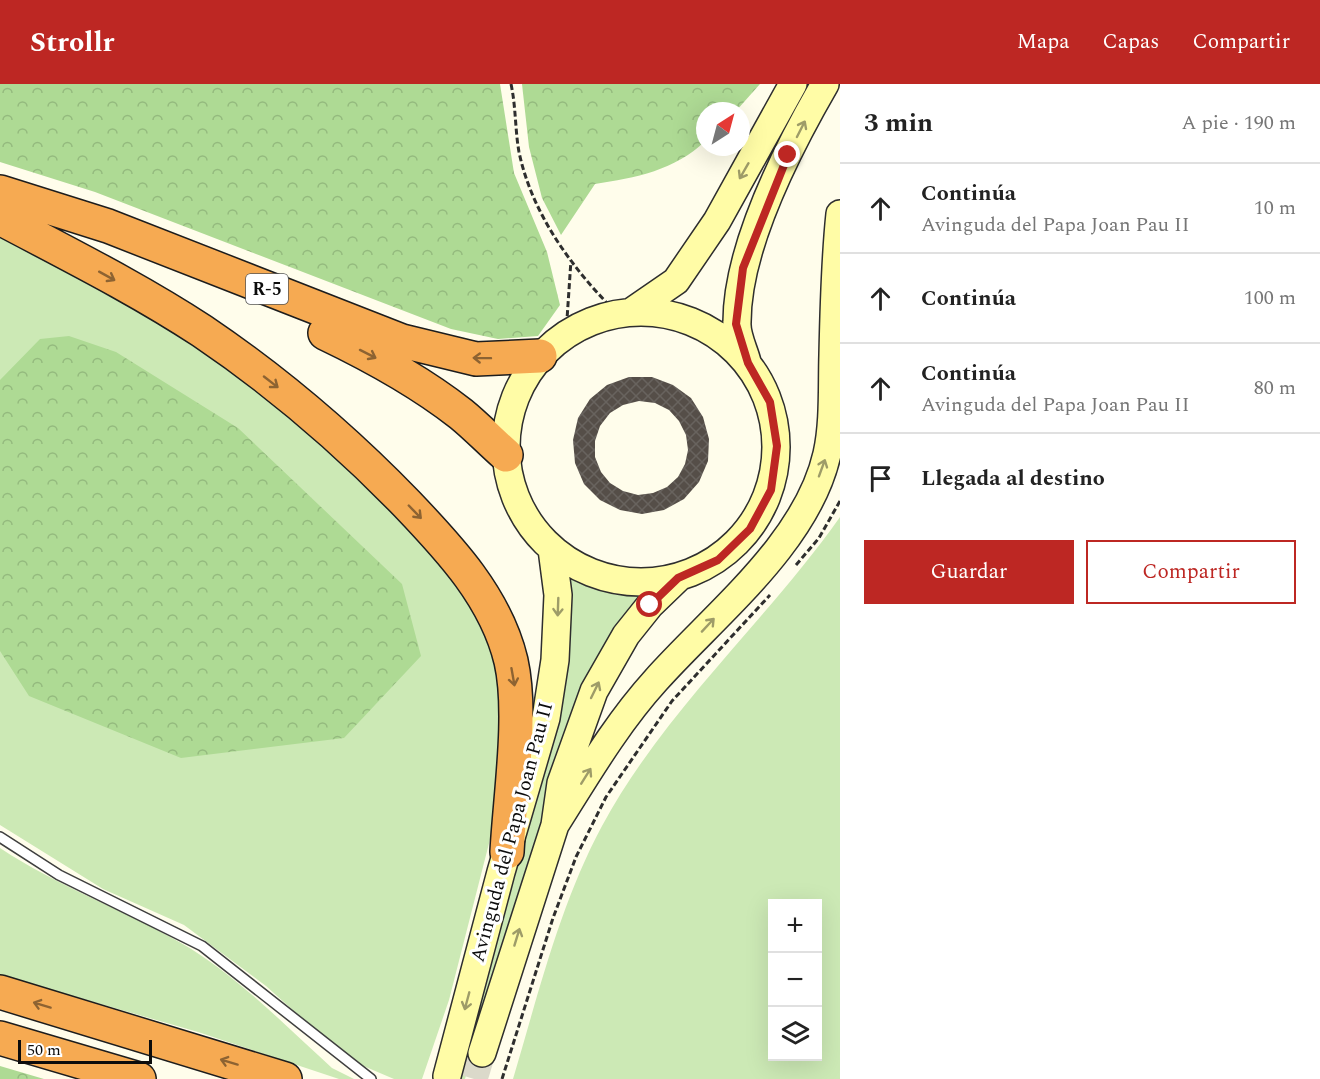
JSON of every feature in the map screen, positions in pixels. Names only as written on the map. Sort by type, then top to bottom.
[{"type":"highway","name":"R-5","points":[[0,192],[108,226],[402,340],[476,359],[540,356]]},
{"type":"highway","points":[[0,212],[135,257],[309,326],[363,351],[391,365],[442,399],[506,455]]},
{"type":"highway","points":[[0,218],[160,305],[242,359],[319,420],[391,488],[452,551],[478,588],[495,620],[510,660],[516,693],[507,852]]},
{"type":"highway","points":[[0,993],[285,1079]]},
{"type":"highway","points":[[0,1038],[139,1079]]},
{"type":"main road","points":[[625,313],[676,281],[717,222],[793,84]]},
{"type":"main road","points":[[748,363],[715,333],[675,316],[625,313],[597,319],[566,334],[540,356],[520,386],[508,420],[506,455],[512,490],[528,522],[552,549],[590,573],[633,583],[678,578],[718,560],[750,529],[771,490],[777,446],[770,402],[748,363],[736,324],[743,268],[788,155],[825,84]]},
{"type":"main road","name":"Avinguda del Papa Joan Pau II","points":[[555,825],[633,708],[655,681],[773,554],[796,524],[812,494],[827,455],[832,398],[834,267],[840,214]]},
{"type":"main road","name":"Avinguda del Papa Joan Pau II","points":[[447,1076],[507,852],[546,718],[555,660],[558,595],[552,549]]},
{"type":"main road","name":"Avinguda del Papa Joan Pau II","points":[[482,1053],[532,889],[555,825],[561,783],[594,691],[626,635],[650,605],[678,578]]},
{"type":"lane","points":[[0,837],[59,874],[202,946],[369,1078]]},
{"type":"path","points":[[511,84],[519,150],[527,183],[542,216],[587,282],[625,313]]},
{"type":"path","points":[[566,334],[571,258]]},
{"type":"path","points":[[789,573],[819,538],[840,501]]},
{"type":"path","points":[[502,1079],[553,918],[576,857],[606,797],[672,701],[775,591]]},
{"type":"green space","points":[[0,84],[500,84],[514,173],[547,252],[560,305],[538,336],[498,339],[451,329],[95,192],[0,162]]},
{"type":"green space","points":[[522,84],[760,84],[744,102],[696,102],[696,149],[668,166],[654,171],[595,184],[561,235],[542,198],[529,147]]},
{"type":"green space","points":[[0,235],[102,282],[284,402],[455,571],[501,663],[508,706],[497,812],[449,1000],[422,1079],[394,1079],[347,1059],[266,986],[184,925],[103,889],[0,825]]},
{"type":"green space","points":[[69,336],[116,352],[238,428],[402,584],[421,656],[344,738],[181,758],[29,696],[0,651],[0,380],[40,339]]},
{"type":"green space","points":[[840,517],[840,1079],[513,1079],[562,918],[602,826],[627,784],[655,744],[780,594]]},
{"type":"green space","points":[[569,574],[604,592],[644,595],[570,726],[465,1079],[452,1079]]},
{"type":"green space","points":[[0,848],[44,874],[159,931],[201,955],[259,1001],[332,1068],[354,1079],[339,1079],[198,1032],[0,975]]},
{"type":"green space","points":[[0,1066],[44,1079],[0,1079]]},
{"type":"building","points":[[629,377],[652,377],[673,385],[691,398],[703,417],[709,439],[708,461],[699,482],[684,499],[664,510],[642,514],[620,510],[600,500],[584,484],[575,463],[573,440],[578,418],[590,399],[607,385]],"holes":[[[639,401],[655,403],[669,410],[679,421],[686,435],[688,450],[685,464],[678,477],[667,487],[653,493],[638,495],[623,491],[610,483],[601,472],[595,457],[595,441],[600,426],[610,413],[623,405]]]},
{"type":"tunnel","points":[[474,1079],[482,1053]]},
{"type":"route","points":[[650,605],[678,578],[718,560],[750,529],[771,490],[777,446],[770,402],[748,363],[736,324],[743,268],[788,155]]}]
